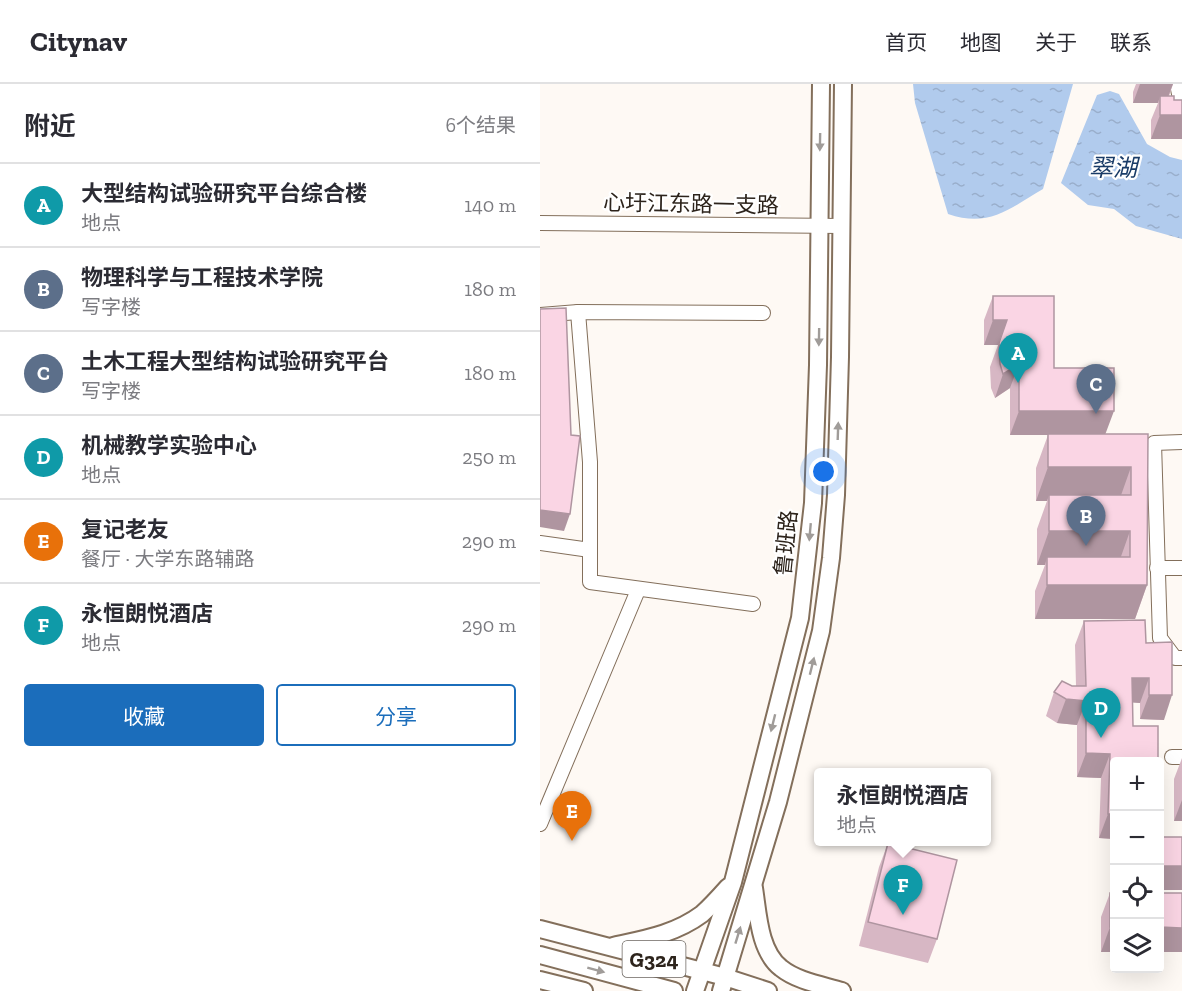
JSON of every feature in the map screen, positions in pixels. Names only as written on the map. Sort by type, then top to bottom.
[{"type":"main road","name":"鲁班路","points":[[695,991],[733,882],[800,618],[808,561],[814,480],[818,365],[821,84]]},
{"type":"main road","name":"鲁班路","points":[[723,984],[778,802],[821,631],[831,558],[836,484],[843,84]]},
{"type":"main road","points":[[609,947],[652,938],[680,928],[703,913],[733,882]]},
{"type":"main road","points":[[753,885],[761,931],[770,954],[780,967],[799,978],[842,991]]},
{"type":"main road","name":"G324","points":[[540,929],[702,971],[723,984],[768,991]]},
{"type":"main road","name":"G324","points":[[540,955],[674,991]]},
{"type":"main road","points":[[540,980],[584,991]]},
{"type":"street","points":[[1177,84],[1182,109]]},
{"type":"street","name":"心圩江东路一支路","points":[[540,223],[842,226]]},
{"type":"street","points":[[578,312],[590,462],[590,582],[753,604]]},
{"type":"street","points":[[540,315],[578,312],[763,313]]},
{"type":"street","points":[[1182,442],[1154,443],[1160,638],[1175,658],[1182,658]]},
{"type":"street","points":[[540,543],[590,550]]},
{"type":"street","points":[[1157,568],[1182,568]]},
{"type":"street","points":[[540,824],[638,590]]},
{"type":"street","points":[[540,924],[560,933]]},
{"type":"water","points":[[913,84],[1073,84],[1043,189],[1009,209],[987,218],[962,218],[948,214],[915,103]]},
{"type":"water","name":"翠湖","points":[[1110,91],[1119,94],[1147,144],[1170,157],[1182,160],[1182,239],[1136,226],[1114,209],[1088,205],[1061,183],[1097,95]]},
{"type":"building","points":[[1160,96],[1174,96],[1174,100],[1182,100],[1182,115],[1160,115]]},
{"type":"building","points":[[993,296],[1054,296],[1054,368],[1114,368],[1114,411],[1019,411],[1019,364],[1003,374],[999,343],[1007,320],[993,320]]},
{"type":"building","points":[[566,308],[571,435],[580,436],[570,514],[540,510],[540,309]]},
{"type":"building","points":[[1048,434],[1148,434],[1147,585],[1047,585],[1047,557],[1130,557],[1130,531],[1049,531],[1049,495],[1131,495],[1131,467],[1048,467]]},
{"type":"building","points":[[1145,620],[1146,643],[1172,642],[1172,695],[1149,695],[1149,678],[1132,678],[1133,726],[1158,726],[1158,757],[1110,757],[1110,814],[1108,814],[1110,754],[1086,753],[1086,701],[1066,699],[1054,692],[1062,681],[1072,686],[1086,686],[1084,621]]},
{"type":"building","points":[[1164,837],[1182,837],[1182,866],[1164,866]]},
{"type":"building","points":[[887,846],[900,846],[957,860],[937,939],[868,922]]},
{"type":"building","points":[[1164,893],[1182,893],[1182,928],[1164,927]]},
{"type":"place","name":"大型结构试验研究平台综合楼","points":[[1018,383]]},
{"type":"place","name":"土木工程大型结构试验研究平台","points":[[1096,414]]},
{"type":"place","name":"物理科学与工程技术学院","points":[[1086,546]]},
{"type":"place","name":"机械教学实验中心","points":[[1101,738]]},
{"type":"place","name":"复记老友","points":[[572,841]]},
{"type":"place","name":"永恒朗悦酒店","points":[[903,915]]}]
